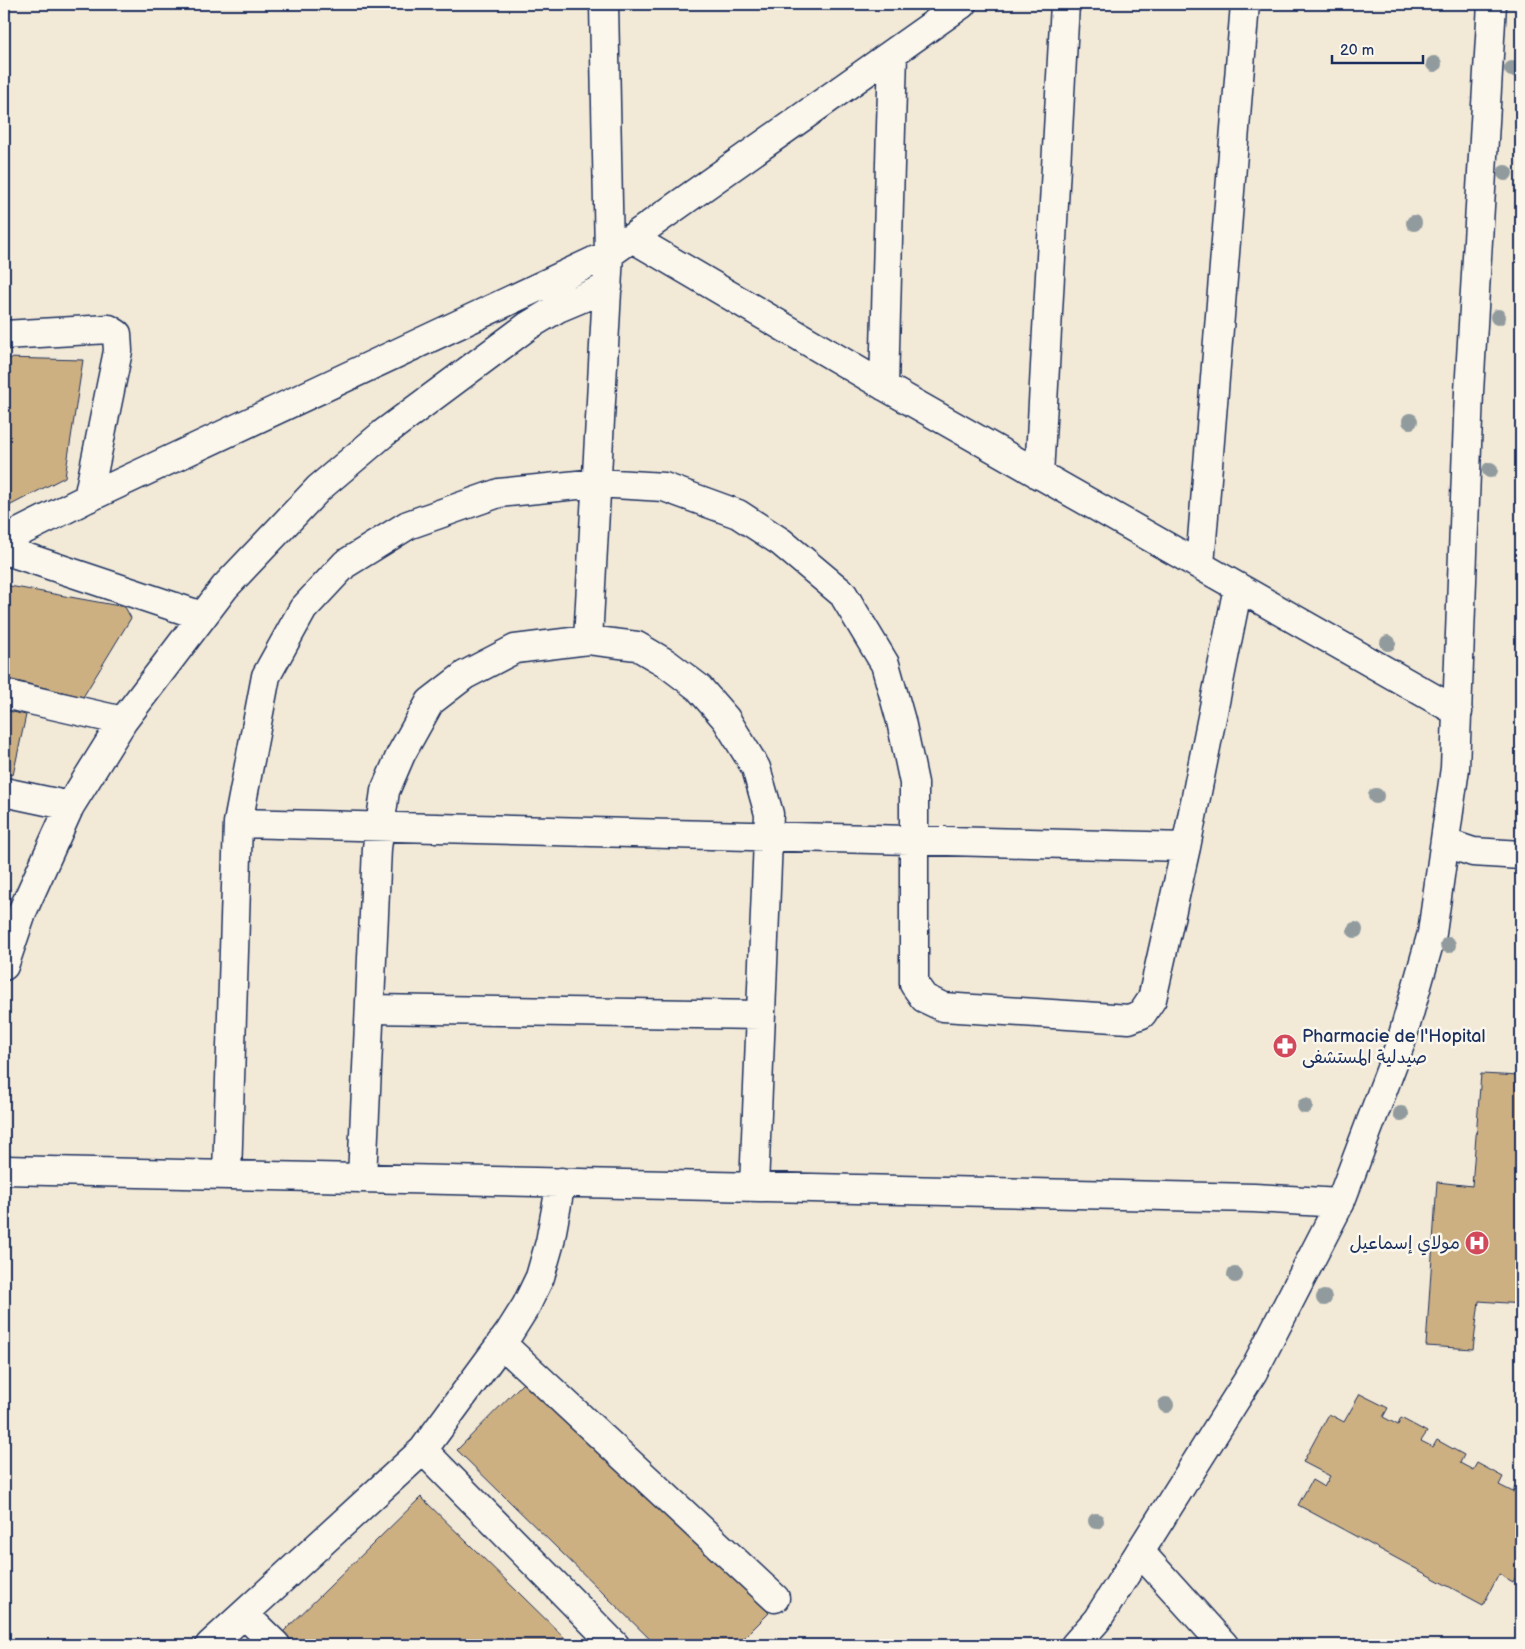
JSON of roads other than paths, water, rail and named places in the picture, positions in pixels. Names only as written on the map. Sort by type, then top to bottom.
[{"type":"street","points":[[588,640],[609,254],[604,4]]},
{"type":"street","points":[[4,540],[88,498],[609,254],[962,4]]},
{"type":"street","points":[[1040,474],[1065,4]]},
{"type":"street","points":[[1200,565],[1245,4]]},
{"type":"street","points":[[1074,1645],[1097,1620],[1253,1372],[1340,1203],[1401,1042],[1432,933],[1455,768],[1469,392],[1492,4]]},
{"type":"street","points":[[884,386],[893,52]]},
{"type":"street","points":[[632,238],[884,386],[1458,712]]},
{"type":"street","points":[[4,966],[14,908],[70,806],[124,721],[225,586],[319,488],[384,433],[528,326],[558,308],[608,287]]},
{"type":"street","points":[[4,336],[109,329],[119,338],[88,498]]},
{"type":"street","points":[[227,1175],[238,823],[266,676],[303,609],[345,564],[408,525],[499,493],[597,483],[664,488],[738,514],[781,542],[843,594],[885,664],[888,674],[914,783],[914,984],[924,998],[943,1007],[1129,1019],[1142,1014],[1152,999],[1186,846],[1238,587]]},
{"type":"street","points":[[4,550],[202,616]]},
{"type":"street","points":[[362,1178],[377,848],[385,791],[401,754],[430,702],[464,675],[515,649],[588,640],[637,646],[666,663],[699,688],[726,719],[756,768],[769,814],[754,1187]]},
{"type":"street","points":[[4,694],[124,721]]},
{"type":"street","points":[[4,792],[70,806]]},
{"type":"street","points":[[238,823],[1186,846]]},
{"type":"street","points":[[1446,843],[1473,852],[1521,855]]},
{"type":"street","points":[[370,1009],[761,1015]]},
{"type":"street","points":[[4,1170],[1254,1198],[1340,1203]]},
{"type":"street","points":[[210,1645],[423,1450],[502,1343],[526,1306],[540,1277],[550,1242],[561,1182]]},
{"type":"street","points":[[502,1343],[775,1598]]},
{"type":"street","points":[[423,1450],[615,1645]]},
{"type":"street","points":[[1140,1552],[1224,1645]]},
{"type":"street","points":[[244,1614],[276,1645]]},
{"type":"place","name":"Pharmacie de l'Hopital صيدلية المستشفى","points":[[1285,1046]]},
{"type":"place","name":"مولاي إسماعيل","points":[[1477,1243]]}]
